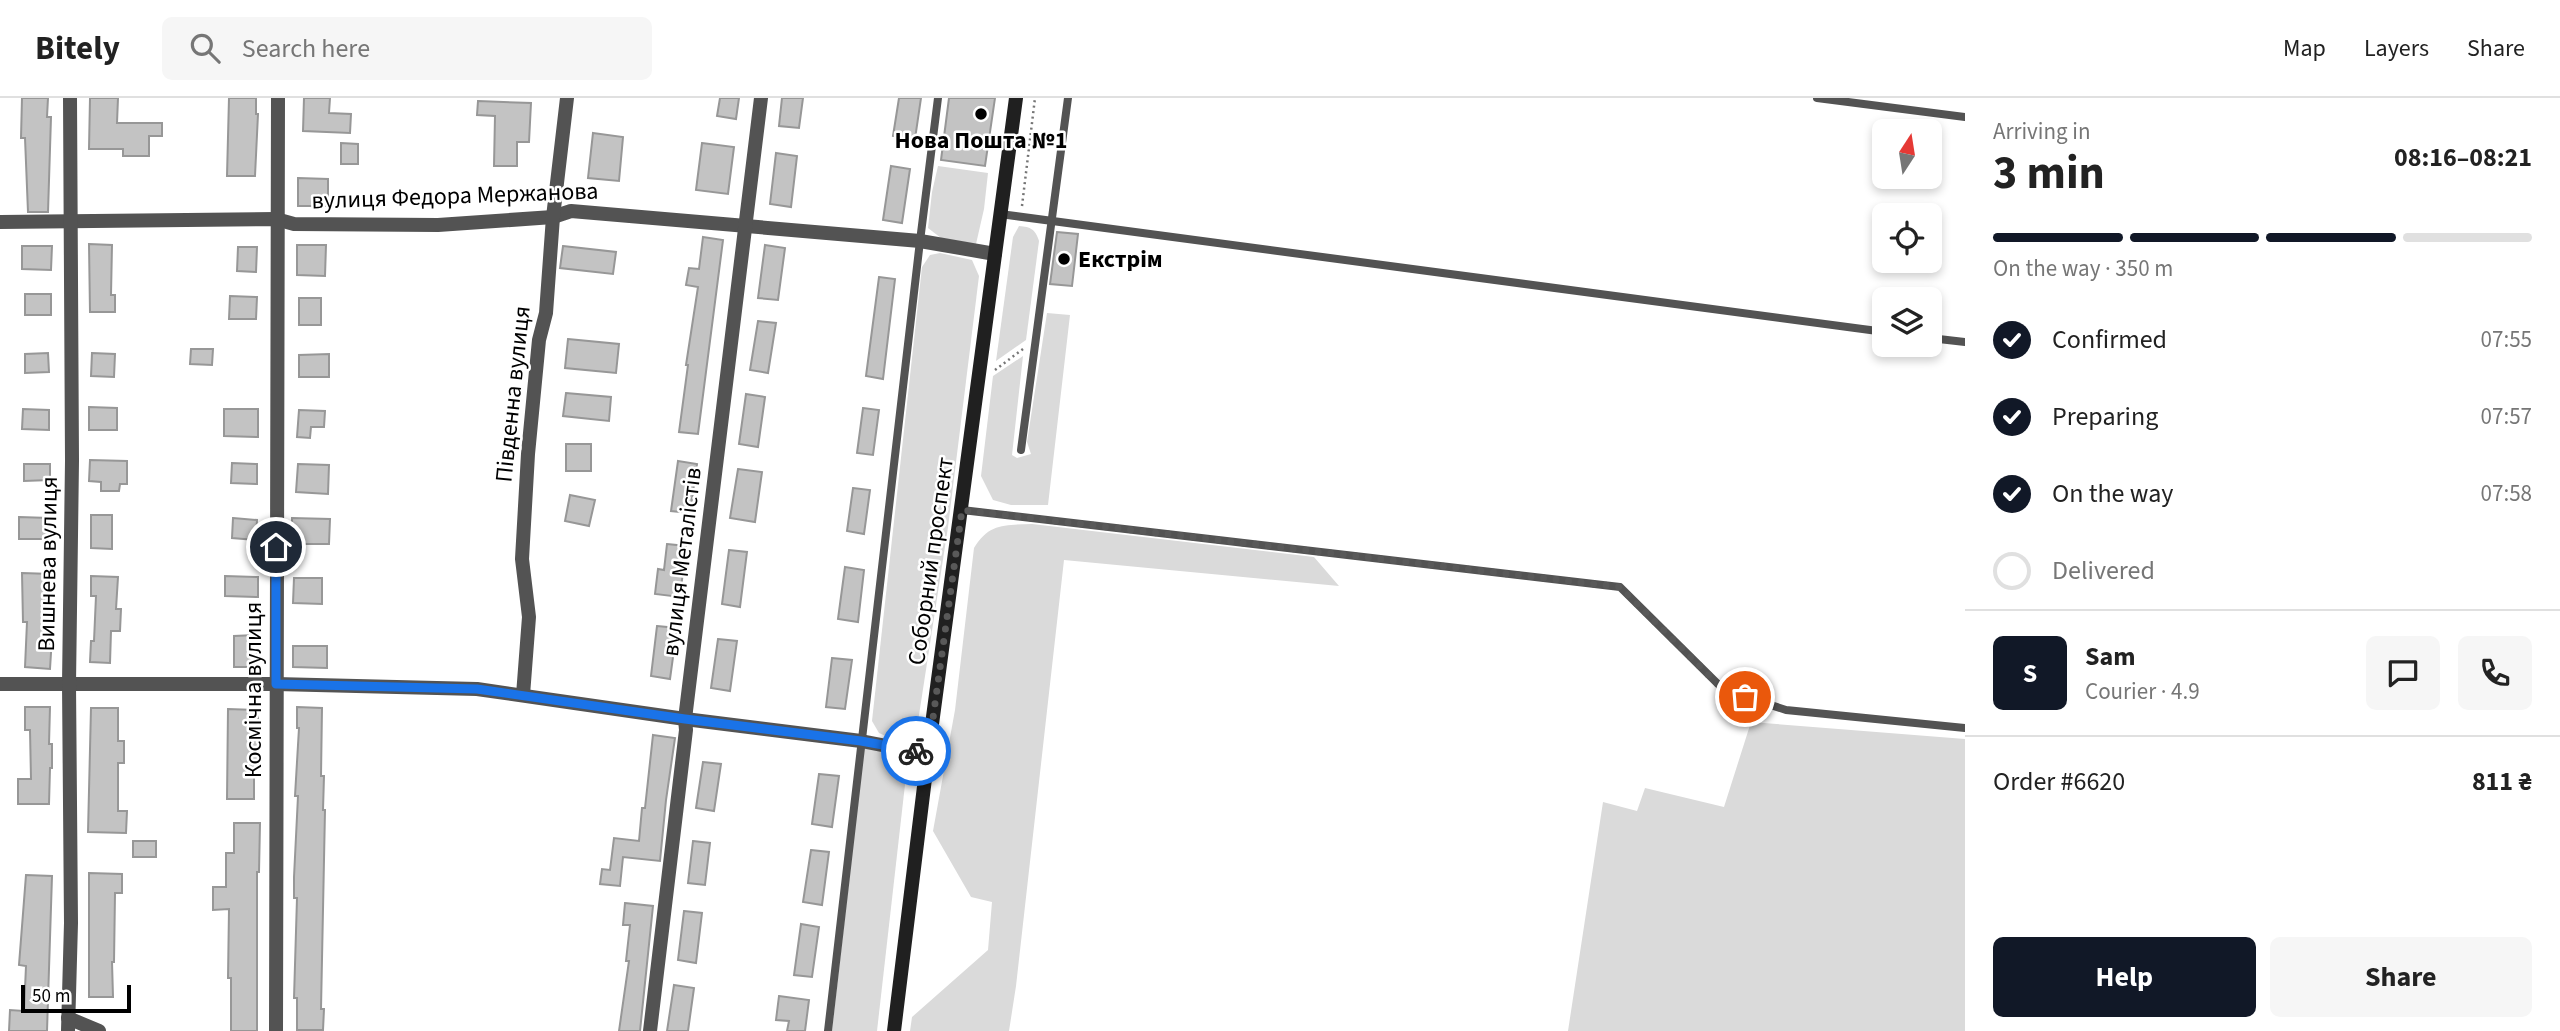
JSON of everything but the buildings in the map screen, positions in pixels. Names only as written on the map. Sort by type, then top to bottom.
[{"type":"main road","name":"Соборний проспект","points":[[894,1031],[928,754],[1016,98]]},
{"type":"street","name":"Вишнева вулиця","points":[[68,1025],[71,923],[69,684],[72,461],[70,98]]},
{"type":"street","name":"Космічна вулиця","points":[[276,1031],[278,98]]},
{"type":"street","name":"Південна вулиця","points":[[523,695],[529,617],[522,559],[527,467],[567,98]]},
{"type":"street","name":"вулиця Металістів","points":[[650,1031],[687,730],[685,719],[761,98]]},
{"type":"street","name":"вулиця Федора Мержанова","points":[[0,222],[276,219],[294,224],[438,225],[553,217],[571,211],[920,242],[995,254]]},
{"type":"street","points":[[0,684],[276,684],[477,689],[861,741],[928,754]]},
{"type":"street","points":[[68,1025],[99,1031]]},
{"type":"lane","points":[[828,1031],[939,98]]},
{"type":"lane","points":[[1021,450],[1068,98]]},
{"type":"lane","points":[[1817,98],[1965,117]]},
{"type":"lane","points":[[1000,214],[1872,330]]},
{"type":"lane","points":[[1942,339],[1965,342]]},
{"type":"lane","points":[[962,510],[1620,587],[1724,690],[1786,710],[1965,728]]},
{"type":"path","points":[[1020,217],[1035,98]]},
{"type":"path","points":[[978,383],[1036,340]]},
{"type":"shaded area","points":[[938,166],[988,173],[976,244],[941,238],[928,228]]},
{"type":"shaded area","points":[[1019,226],[1032,229],[1039,241],[1026,340],[996,361],[1013,237]]},
{"type":"shaded area","points":[[940,253],[972,260],[979,276],[948,527],[917,728],[892,739],[879,733],[872,721],[922,267],[930,255]]},
{"type":"shaded area","points":[[1047,313],[1070,315],[1048,505],[1011,505],[993,500],[981,476],[993,376],[1023,356],[1012,455],[1017,458],[1031,454],[1027,442]]},
{"type":"shaded area","points":[[1032,524],[1314,557],[1339,586],[1064,560],[1009,1031],[910,1031],[912,1017],[988,950],[992,902],[971,897],[933,831],[955,710],[974,548],[986,534],[998,527]]},
{"type":"shaded area","points":[[1751,722],[1965,739],[1965,1031],[1568,1031],[1603,802],[1637,811],[1645,788],[1724,807]]},
{"type":"shaded area","points":[[864,748],[899,755],[907,767],[877,1031],[832,1031]]},
{"type":"way so far","points":[[916,751],[928,754],[962,510],[1620,587],[1724,690],[1745,697]]},
{"type":"place","name":"Нова Пошта №1","points":[[981,114]]},
{"type":"place","name":"Екстрім","points":[[1064,259]]},
{"type":"route","points":[[276,547],[276,684],[477,689],[861,741],[916,751]]}]
